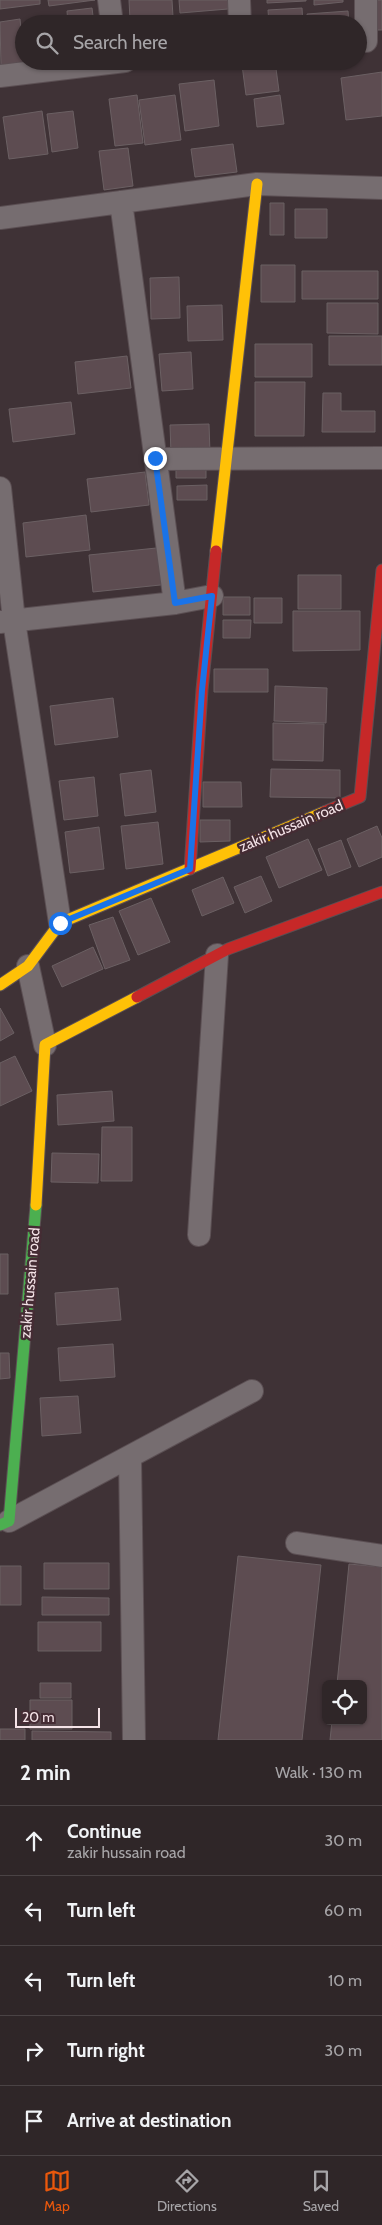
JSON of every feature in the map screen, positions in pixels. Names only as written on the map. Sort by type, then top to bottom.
[{"type":"street","points":[[109,0],[111,15]]},
{"type":"street","points":[[239,0],[240,15]]},
{"type":"street","points":[[366,0],[369,41]]},
{"type":"street","points":[[0,76],[48,70]]},
{"type":"street","points":[[190,869],[202,690],[226,458],[258,184]]},
{"type":"street","points":[[0,218],[258,184],[382,188]]},
{"type":"street","points":[[121,202],[175,603]]},
{"type":"street","points":[[155,458],[382,458]]},
{"type":"street","points":[[0,488],[7,621],[60,923],[28,966],[0,985]]},
{"type":"street","name":"zakir hussain road","points":[[60,923],[360,797],[382,570]]},
{"type":"street","points":[[7,621],[175,603],[212,596]]},
{"type":"street","points":[[45,1045],[217,955],[382,892]]},
{"type":"street","points":[[199,1234],[217,955]]},
{"type":"street","name":"zakir hussain road","points":[[4,1523],[33,1252],[45,1045],[28,966]]},
{"type":"street","points":[[4,1523],[252,1392]]},
{"type":"street","points":[[130,1457],[134,1740]]},
{"type":"street","points":[[297,1543],[382,1556]]},
{"type":"building","points":[[0,0],[40,0],[40,4],[0,9]]},
{"type":"building","points":[[48,0],[95,0],[49,6]]},
{"type":"building","points":[[129,0],[172,0],[173,15],[130,15]]},
{"type":"building","points":[[179,0],[228,0],[228,9],[180,13]]},
{"type":"building","points":[[267,0],[306,0],[306,1],[267,3]]},
{"type":"building","points":[[314,0],[343,0],[343,2],[314,5]]},
{"type":"building","points":[[377,0],[382,0],[382,30],[377,30]]},
{"type":"building","points":[[92,8],[93,15],[67,15],[67,11]]},
{"type":"building","points":[[302,8],[302,15],[268,15],[268,10]]},
{"type":"building","points":[[348,11],[348,15],[307,15]]},
{"type":"building","points":[[15,20],[15,64],[1,66],[0,22]]},
{"type":"building","points":[[243,70],[276,70],[279,91],[246,95]]},
{"type":"building","points":[[382,72],[382,116],[346,120],[341,78]]},
{"type":"building","points":[[214,80],[219,126],[185,131],[179,84]]},
{"type":"building","points":[[137,95],[143,143],[115,146],[109,99]]},
{"type":"building","points":[[175,95],[181,140],[145,145],[139,100]]},
{"type":"building","points":[[280,95],[284,124],[257,127],[254,99]]},
{"type":"building","points":[[42,111],[48,154],[9,159],[3,117]]},
{"type":"building","points":[[73,111],[78,148],[52,152],[47,114]]},
{"type":"building","points":[[233,144],[237,172],[195,177],[191,149]]},
{"type":"building","points":[[128,148],[133,186],[104,190],[99,151]]},
{"type":"building","points":[[270,203],[284,203],[284,235],[270,235]]},
{"type":"building","points":[[295,209],[327,209],[327,238],[295,238]]},
{"type":"building","points":[[261,265],[295,265],[295,302],[261,302]]},
{"type":"building","points":[[302,271],[378,271],[378,299],[302,299]]},
{"type":"building","points":[[179,277],[180,318],[151,319],[150,278]]},
{"type":"building","points":[[327,303],[378,303],[378,334],[327,333]]},
{"type":"building","points":[[222,305],[223,340],[188,341],[187,306]]},
{"type":"building","points":[[329,336],[382,336],[382,365],[329,365]]},
{"type":"building","points":[[255,344],[312,344],[312,377],[255,377]]},
{"type":"building","points":[[191,352],[193,389],[162,391],[159,354]]},
{"type":"building","points":[[127,356],[131,388],[78,394],[75,362]]},
{"type":"building","points":[[255,382],[305,382],[304,436],[255,436]]},
{"type":"building","points":[[323,393],[341,393],[341,411],[375,411],[375,432],[322,432]]},
{"type":"building","points":[[71,402],[75,434],[13,442],[9,409]]},
{"type":"building","points":[[209,424],[210,453],[171,454],[170,425]]},
{"type":"building","points":[[206,461],[206,478],[176,478],[176,462]]},
{"type":"building","points":[[145,472],[149,505],[91,512],[87,479]]},
{"type":"building","points":[[207,485],[207,500],[177,500],[177,486]]},
{"type":"building","points":[[86,515],[90,550],[26,557],[23,523]]},
{"type":"building","points":[[166,547],[170,584],[93,592],[89,555]]},
{"type":"building","points":[[298,575],[341,575],[341,609],[298,609]]},
{"type":"building","points":[[223,597],[250,597],[250,615],[223,615]]},
{"type":"building","points":[[254,598],[282,598],[282,623],[254,623]]},
{"type":"building","points":[[293,611],[360,611],[360,650],[293,651]]},
{"type":"building","points":[[223,620],[251,620],[250,638],[223,638]]},
{"type":"building","points":[[214,669],[268,669],[268,692],[214,692]]},
{"type":"building","points":[[275,686],[327,688],[326,723],[274,721]]},
{"type":"building","points":[[113,698],[118,737],[55,745],[50,706]]},
{"type":"building","points":[[273,723],[324,724],[323,761],[273,760]]},
{"type":"building","points":[[271,769],[340,770],[340,798],[270,797]]},
{"type":"building","points":[[151,770],[156,812],[125,816],[120,774]]},
{"type":"building","points":[[94,777],[98,816],[64,820],[59,781]]},
{"type":"building","points":[[203,782],[241,782],[242,807],[203,807]]},
{"type":"building","points":[[200,820],[230,820],[230,841],[200,842]]},
{"type":"building","points":[[158,822],[163,864],[126,869],[121,826]]},
{"type":"building","points":[[377,826],[382,838],[382,857],[359,867],[347,839]]},
{"type":"building","points":[[99,827],[104,869],[70,873],[65,832]]},
{"type":"building","points":[[308,839],[322,870],[279,888],[266,857]]},
{"type":"building","points":[[341,840],[351,867],[328,876],[318,849]]},
{"type":"building","points":[[261,876],[272,901],[245,913],[234,887]]},
{"type":"building","points":[[223,877],[234,903],[202,916],[192,890]]},
{"type":"building","points":[[151,898],[170,942],[138,955],[119,911]]},
{"type":"building","points":[[113,917],[130,960],[105,969],[89,925]]},
{"type":"building","points":[[93,947],[103,969],[62,987],[52,966]]},
{"type":"building","points":[[0,1008],[14,1033],[0,1041]]},
{"type":"building","points":[[15,1056],[32,1091],[0,1106],[0,1063]]},
{"type":"building","points":[[112,1091],[114,1121],[58,1125],[57,1095]]},
{"type":"building","points":[[102,1127],[132,1127],[132,1181],[101,1181]]},
{"type":"building","points":[[52,1153],[99,1154],[98,1183],[51,1182]]},
{"type":"building","points":[[0,1254],[8,1254],[8,1294],[0,1294]]},
{"type":"building","points":[[118,1288],[121,1320],[57,1325],[55,1293]]},
{"type":"building","points":[[113,1344],[115,1377],[60,1381],[58,1348]]},
{"type":"building","points":[[0,1353],[9,1353],[10,1378],[0,1379]]},
{"type":"building","points":[[78,1396],[81,1433],[42,1436],[40,1398]]},
{"type":"building","points":[[238,1556],[321,1565],[302,1740],[218,1740]]},
{"type":"building","points":[[44,1563],[109,1563],[109,1589],[44,1589]]},
{"type":"building","points":[[349,1564],[382,1567],[382,1740],[330,1740],[332,1725],[367,1725],[367,1680],[337,1680]]},
{"type":"building","points":[[0,1566],[21,1566],[21,1605],[0,1605]]},
{"type":"building","points":[[42,1597],[109,1598],[109,1615],[42,1615]]},
{"type":"building","points":[[38,1622],[101,1622],[101,1651],[38,1651]]},
{"type":"building","points":[[40,1683],[71,1683],[71,1698],[40,1698]]},
{"type":"building","points":[[30,1700],[72,1700],[72,1729],[30,1729]]},
{"type":"building","points":[[0,1729],[25,1729],[25,1740],[0,1740]]},
{"type":"building","points":[[32,1731],[111,1732],[111,1740],[32,1740]]},
{"type":"traffic: fast","points":[[0,1525],[9,1521],[36,1205]]},
{"type":"traffic: slow","points":[[216,551],[257,184]]},
{"type":"traffic: slow","points":[[0,985],[28,966],[60,923],[324,812]]},
{"type":"traffic: slow","points":[[36,1205],[45,1045],[137,997]]},
{"type":"traffic: jam","points":[[190,869],[202,690],[216,551]]},
{"type":"traffic: jam","points":[[324,812],[360,797],[382,570]]},
{"type":"traffic: jam","points":[[137,997],[228,949],[382,892]]},
{"type":"route","points":[[60,923],[190,869],[202,690],[212,596],[175,603],[155,458]]}]
